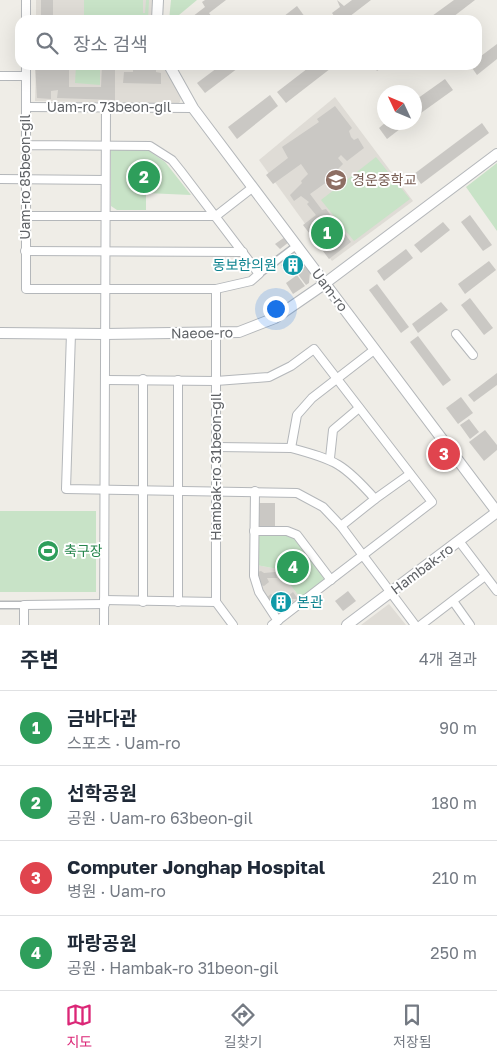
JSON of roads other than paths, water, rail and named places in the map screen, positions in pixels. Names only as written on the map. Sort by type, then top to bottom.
[{"type":"street","points":[[26,0],[26,15]]},
{"type":"street","points":[[157,15],[158,0]]},
{"type":"street","name":"Uam-ro 85beon-gil","points":[[26,70],[26,289],[105,289]]},
{"type":"street","name":"Uam-ro","points":[[172,70],[192,108],[497,512]]},
{"type":"street","points":[[0,76],[26,76]]},
{"type":"street","name":"Uam-ro 73beon-gil","points":[[26,107],[192,108]]},
{"type":"street","points":[[104,625],[106,107]]},
{"type":"street","points":[[26,145],[106,144],[150,146],[172,160],[259,274]]},
{"type":"street","name":"Naeoe-ro","points":[[0,333],[239,332],[276,318],[497,154]]},
{"type":"street","points":[[0,179],[106,180]]},
{"type":"street","points":[[26,216],[216,216],[252,188]]},
{"type":"street","points":[[105,289],[216,289],[251,281],[296,246]]},
{"type":"street","points":[[25,251],[243,252]]},
{"type":"street","name":"Hambak-ro 31beon-gil","points":[[216,289],[216,602]]},
{"type":"street","points":[[71,334],[66,490],[297,493],[323,507],[340,526],[415,625]]},
{"type":"street","points":[[456,334],[473,355]]},
{"type":"street","points":[[106,380],[216,380],[269,377],[291,366],[314,349],[432,502],[275,623],[259,592],[254,576],[255,491]]},
{"type":"street","points":[[291,448],[297,415],[312,398],[374,350]]},
{"type":"street","points":[[143,379],[143,602]]},
{"type":"street","points":[[178,380],[178,602]]},
{"type":"street","points":[[330,458],[333,430],[360,408]]},
{"type":"street","points":[[216,447],[291,448],[330,458],[352,473],[375,499]]},
{"type":"street","points":[[340,526],[410,474]]},
{"type":"street","name":"Hambak-ro","points":[[347,625],[497,512]]},
{"type":"street","points":[[254,531],[287,531],[297,536],[331,580]]},
{"type":"street","points":[[459,540],[497,591]]},
{"type":"street","points":[[421,625],[486,576]]},
{"type":"street","points":[[453,601],[470,625]]},
{"type":"street","points":[[0,605],[104,602],[216,602],[233,625]]},
{"type":"street","points":[[24,605],[24,625]]},
{"type":"place","name":"선학공원","points":[[144,177]]},
{"type":"place","name":"경운중학교","points":[[336,180]]},
{"type":"place","name":"금바다관","points":[[327,233]]},
{"type":"place","name":"동보한의원","points":[[293,265]]},
{"type":"place","name":"Computer Jonghap Hospital","points":[[444,454]]},
{"type":"place","name":"축구장","points":[[48,551]]},
{"type":"place","name":"파랑공원","points":[[293,567]]},
{"type":"place","name":"본관","points":[[281,602]]}]
